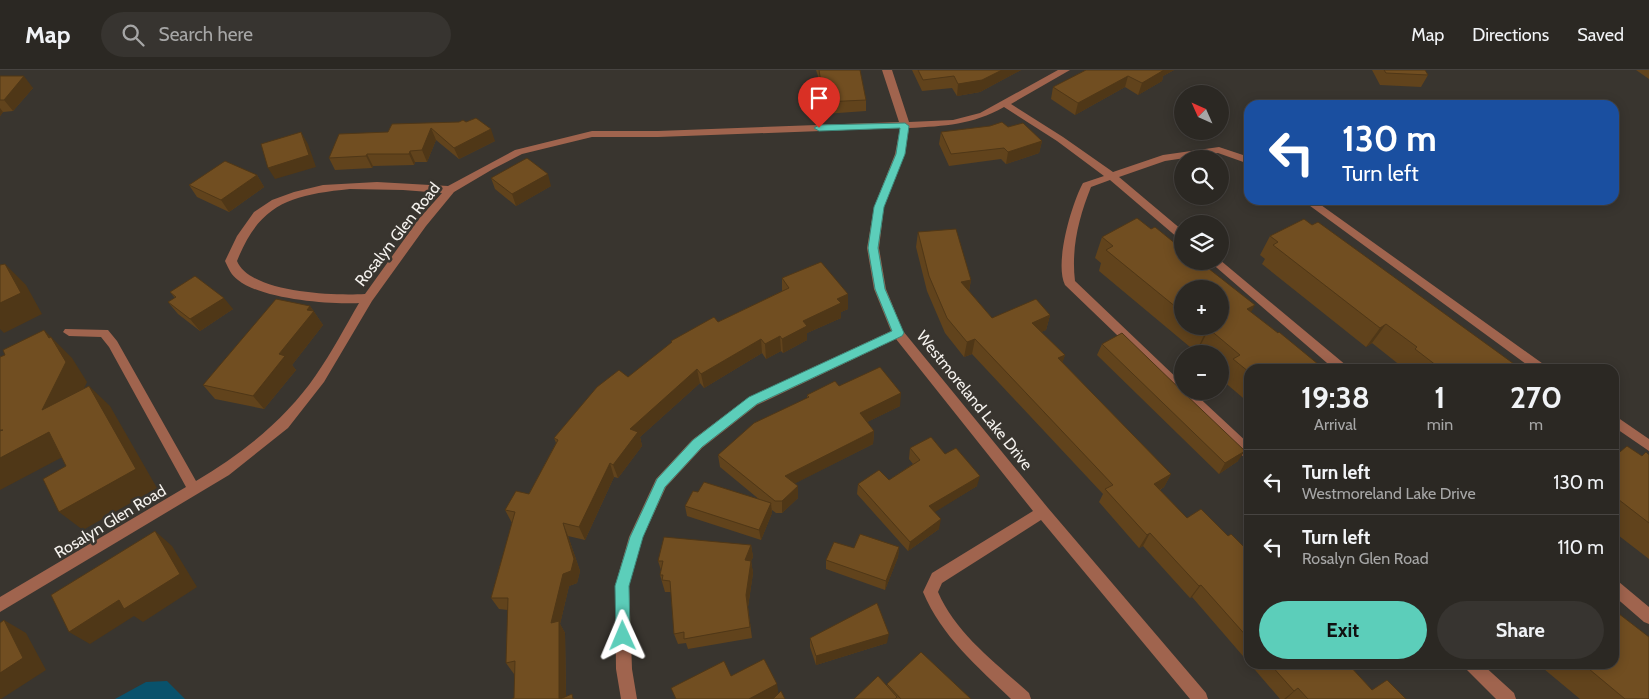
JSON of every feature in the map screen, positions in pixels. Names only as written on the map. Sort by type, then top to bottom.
[{"type":"street","name":"Westmoreland Lake Drive","points":[[887,70],[905,126],[900,154],[879,207],[873,248],[880,289],[898,333],[1043,512],[1200,699]]},
{"type":"street","name":"Rosalyn Glen Road","points":[[0,605],[224,471],[283,424],[320,379],[368,298],[422,224],[450,190],[519,152],[592,134],[658,134],[953,123],[983,115],[1065,70]]},
{"type":"street","points":[[1004,104],[1060,139],[1111,176],[1174,228]]},
{"type":"street","points":[[1174,382],[1069,282],[1066,265],[1076,211],[1087,185],[1163,158],[1219,150],[1244,158]]},
{"type":"street","points":[[368,298],[339,300],[270,290],[244,279],[235,271],[232,261],[257,216],[274,203],[288,196],[312,189],[336,186],[416,187],[450,190]]},
{"type":"street","points":[[1314,205],[1535,364]]},
{"type":"street","points":[[1225,270],[1337,364]]},
{"type":"street","points":[[69,332],[104,333],[114,344],[194,489]]},
{"type":"street","points":[[629,699],[624,669],[622,586],[636,537],[661,483],[697,444],[753,401],[898,333]]},
{"type":"street","points":[[1193,400],[1244,448]]},
{"type":"street","points":[[1619,424],[1649,446]]},
{"type":"street","points":[[1023,699],[948,626],[934,604],[930,592],[937,578],[944,573],[1043,512]]},
{"type":"street","points":[[1619,591],[1649,617]]},
{"type":"street","points":[[1476,669],[1508,699]]},
{"type":"water","points":[[167,681],[185,699],[115,699],[146,682]]},
{"type":"building","points":[[819,70],[860,70],[866,100],[824,102]]},
{"type":"building","points":[[918,70],[1002,70],[982,80],[958,84],[954,76],[923,80]]},
{"type":"building","points":[[1086,70],[1164,70],[1142,83],[1128,76],[1078,103],[1053,87]]},
{"type":"building","points":[[1384,70],[1425,70],[1428,75],[1386,73]]},
{"type":"building","points":[[0,76],[24,76],[4,100],[0,100]]},
{"type":"building","points":[[476,118],[491,129],[454,148],[431,128],[422,150],[410,151],[409,154],[367,154],[366,156],[329,158],[339,134],[388,132],[392,124],[459,122],[463,120],[466,122]]},
{"type":"building","points":[[1002,122],[1008,127],[1023,123],[1042,141],[1008,152],[1004,148],[951,154],[941,132],[990,126]]},
{"type":"building","points":[[301,132],[309,155],[268,168],[261,144]]},
{"type":"building","points":[[527,158],[548,174],[512,194],[491,178]]},
{"type":"building","points":[[225,161],[257,175],[221,200],[189,185]]},
{"type":"building","points":[[1137,218],[1151,229],[1155,227],[1174,242],[1174,270],[1210,270],[1223,280],[1174,280],[1174,305],[1106,250],[1113,246],[1102,237]]},
{"type":"building","points":[[1304,219],[1312,225],[1318,222],[1514,364],[1434,364],[1415,349],[1417,347],[1386,324],[1380,328],[1273,245],[1278,242],[1270,236]]},
{"type":"building","points":[[956,229],[971,280],[961,282],[992,318],[1036,299],[1050,315],[1032,323],[1065,355],[1058,358],[1171,474],[1154,484],[1187,518],[1201,509],[1228,536],[1231,534],[1244,547],[1244,633],[1201,585],[1199,586],[1150,533],[1147,535],[1105,489],[1113,485],[975,339],[967,342],[947,318],[929,276],[918,232]]},
{"type":"building","points":[[821,262],[848,294],[837,299],[841,303],[803,321],[807,326],[782,339],[780,336],[765,344],[761,339],[701,374],[697,369],[630,429],[638,432],[613,465],[610,463],[579,527],[563,523],[574,559],[571,571],[563,574],[551,623],[559,621],[559,699],[512,699],[514,698],[515,661],[506,663],[508,598],[491,598],[515,512],[505,510],[516,491],[529,494],[558,440],[554,438],[597,387],[619,370],[628,377],[671,341],[714,317],[718,322],[789,288],[782,278]]},
{"type":"building","points":[[5,264],[21,293],[0,303],[0,265]]},
{"type":"building","points":[[195,276],[224,298],[190,319],[168,302],[176,297],[170,292]]},
{"type":"building","points":[[1229,285],[1255,305],[1247,309],[1318,364],[1244,364],[1244,368],[1233,359],[1240,355],[1216,335],[1229,335]]},
{"type":"building","points":[[276,299],[310,306],[307,310],[314,311],[279,354],[285,356],[253,396],[203,385]]},
{"type":"building","points":[[44,330],[49,338],[51,337],[66,362],[42,410],[89,386],[136,469],[59,512],[43,479],[66,466],[49,432],[0,458],[0,431],[3,430],[0,430],[0,357],[5,355],[3,350]]},
{"type":"building","points":[[1122,333],[1174,383],[1174,400],[1192,400],[1244,450],[1225,463],[1102,344]]},
{"type":"building","points":[[880,367],[901,393],[860,413],[874,431],[785,476],[798,486],[782,501],[775,501],[718,455],[754,423],[809,397],[807,395],[835,381],[839,386]]},
{"type":"building","points":[[931,437],[945,454],[956,448],[980,476],[929,506],[941,519],[910,542],[858,484],[879,470],[889,480],[920,460],[910,448]]},
{"type":"building","points":[[1627,446],[1642,456],[1646,452],[1649,455],[1649,523],[1619,500],[1619,453]]},
{"type":"building","points":[[704,482],[771,503],[759,530],[685,506],[693,491],[698,492]]},
{"type":"building","points":[[155,531],[180,574],[124,609],[119,600],[69,632],[51,595]]},
{"type":"building","points":[[860,534],[899,547],[886,581],[826,560],[834,542],[854,548]]},
{"type":"building","points":[[664,537],[751,545],[745,560],[751,561],[746,595],[750,627],[684,639],[684,632],[674,634],[670,581],[662,580],[663,575],[660,575],[663,561],[658,561]]},
{"type":"building","points":[[877,603],[889,634],[816,656],[810,638]]},
{"type":"building","points":[[1619,614],[1649,637],[1649,699],[1625,699],[1589,669],[1619,669]]},
{"type":"building","points":[[4,620],[23,658],[0,673],[0,623]]},
{"type":"building","points":[[921,652],[971,699],[901,699],[887,684]]},
{"type":"building","points":[[764,659],[777,684],[749,699],[676,699],[671,688],[724,661],[731,676]]},
{"type":"building","points":[[1274,669],[1353,669],[1372,690],[1387,680],[1406,699],[1308,699],[1298,688],[1294,691]]},
{"type":"building","points":[[878,676],[897,697],[895,699],[854,699]]},
{"type":"building","points":[[781,691],[785,699],[773,699]]},
{"type":"building","points":[[572,694],[573,699],[560,699]]},
{"type":"route","points":[[623,636],[622,586],[636,537],[661,483],[697,444],[753,401],[898,333],[880,289],[873,248],[879,207],[900,154],[905,126],[819,128]]}]
